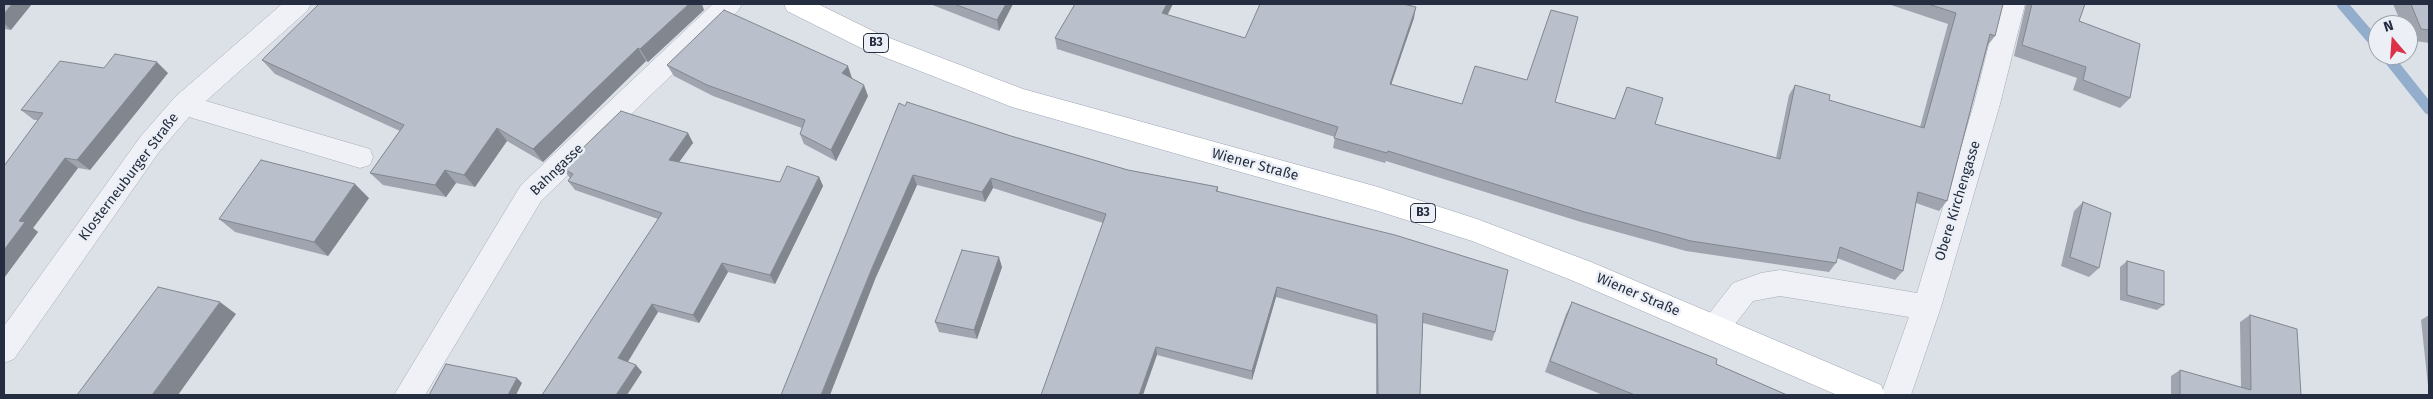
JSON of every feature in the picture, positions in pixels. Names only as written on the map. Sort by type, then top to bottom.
[{"type":"main road","name":"Wiener Straße","points":[[796,4],[870,41],[1003,93],[1097,122],[1378,199],[1477,231],[1581,271],[1870,395]]},
{"type":"street","name":"Klosterneuburger Straße","points":[[4,350],[150,144],[184,105],[298,4]]},
{"type":"street","name":"Bahngasse","points":[[409,395],[531,193],[729,4]]},
{"type":"street","name":"Obere Kirchengasse","points":[[1896,395],[1926,307],[1988,104],[2012,4]]},
{"type":"street","points":[[184,105],[360,157]]},
{"type":"street","points":[[1715,328],[1743,292],[1761,286],[1780,284],[1926,307]]},
{"type":"building","points":[[4,4],[12,4],[4,14]]},
{"type":"building","points":[[319,4],[689,4],[640,49],[638,48],[533,149],[497,128],[464,175],[445,170],[435,185],[370,173],[404,125],[262,60]]},
{"type":"building","points":[[954,4],[1006,4],[997,20]]},
{"type":"building","points":[[1075,4],[1167,4],[1162,13],[1245,38],[1260,4],[1403,4],[1416,7],[1390,84],[1462,104],[1475,66],[1527,80],[1551,10],[1578,17],[1555,102],[1615,119],[1627,87],[1663,98],[1655,124],[1780,159],[1795,85],[1830,95],[1829,100],[1924,128],[1956,13],[1928,4],[2003,4],[1995,36],[1990,34],[1947,201],[1918,192],[1903,271],[1840,247],[1836,263],[1691,241],[1585,212],[1388,151],[1387,153],[1334,138],[1338,127],[1055,38]]},
{"type":"building","points":[[2032,4],[2085,4],[2079,21],[2140,44],[2130,98],[2083,80],[2086,67],[2022,45]]},
{"type":"building","points":[[2411,4],[2429,4],[2429,30],[2421,29],[2418,15],[2415,15]]},
{"type":"building","points":[[724,10],[848,66],[842,73],[864,85],[831,150],[800,134],[805,120],[707,85],[667,65]]},
{"type":"building","points":[[115,54],[157,62],[77,160],[65,158],[19,221],[25,222],[4,250],[4,166],[43,113],[21,110],[60,61],[104,68]]},
{"type":"building","points":[[907,102],[1011,136],[1128,170],[1218,187],[1216,191],[1395,235],[1508,270],[1495,332],[1423,313],[1420,395],[1378,395],[1377,315],[1277,287],[1252,371],[1156,347],[1139,395],[1041,395],[1106,214],[991,178],[982,192],[913,175],[872,268],[821,395],[781,395],[899,103],[905,106]]},
{"type":"building","points":[[621,111],[688,133],[669,160],[780,182],[787,166],[819,177],[770,275],[722,263],[693,315],[652,304],[618,358],[636,365],[616,395],[542,395],[662,213],[568,181],[573,174],[562,168]]},
{"type":"building","points":[[261,160],[355,184],[314,242],[219,219]]},
{"type":"building","points":[[2083,202],[2111,213],[2099,268],[2070,257]]},
{"type":"building","points":[[962,250],[999,257],[974,330],[935,322]]},
{"type":"building","points":[[2127,261],[2164,271],[2164,305],[2127,295]]},
{"type":"building","points":[[158,287],[220,302],[152,395],[77,395]]},
{"type":"building","points":[[1572,302],[1717,359],[1716,364],[1787,395],[1635,395],[1550,361]]},
{"type":"building","points":[[2250,315],[2297,329],[2301,395],[2180,395],[2180,370],[2251,390]]},
{"type":"building","points":[[446,364],[517,378],[508,395],[429,395]]},
{"type":"waterway","points":[[2342,4],[2368,34]]},
{"type":"waterway","points":[[2394,65],[2429,109]]}]
